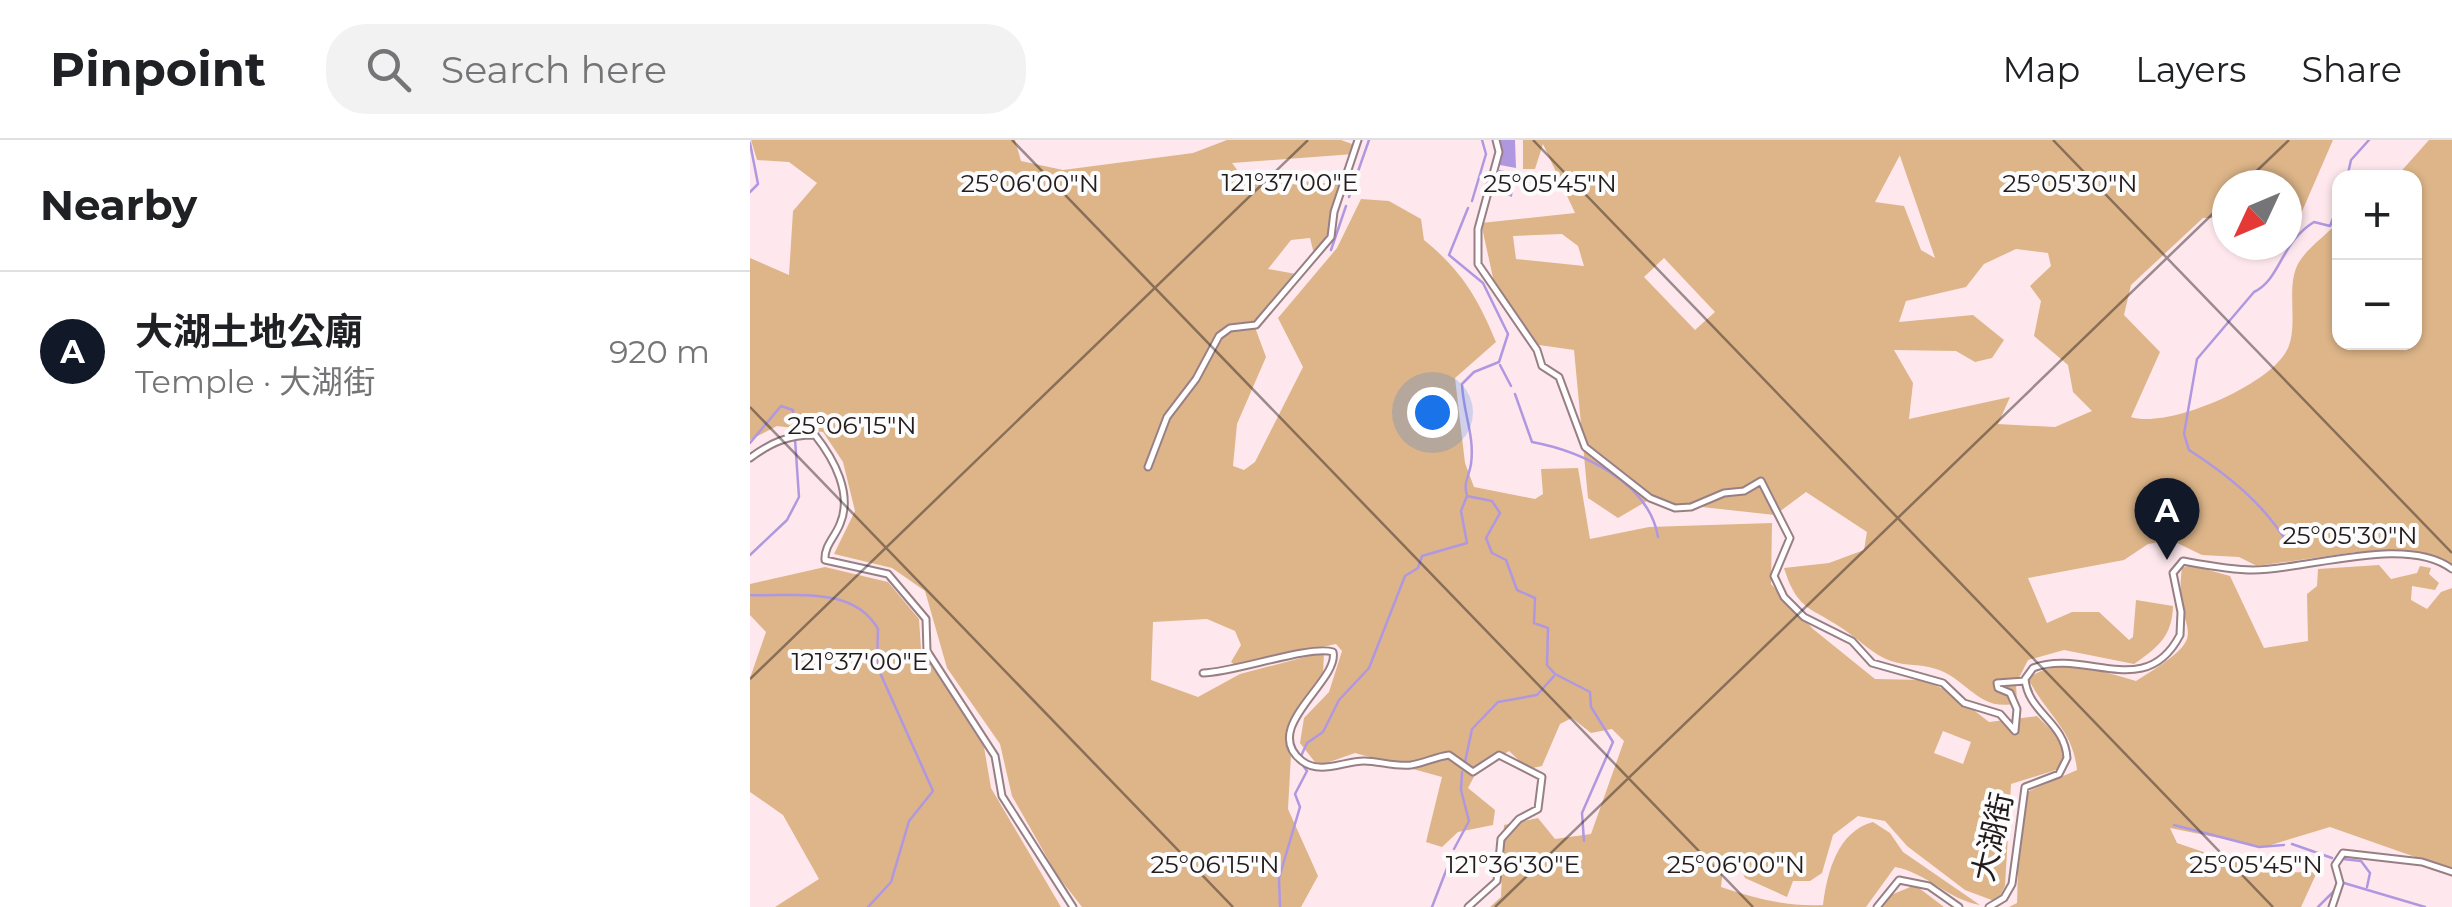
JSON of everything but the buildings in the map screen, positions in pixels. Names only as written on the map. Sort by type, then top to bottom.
[{"type":"street","points":[[1148,467],[1167,417],[1196,379],[1219,336],[1230,328],[1256,325],[1331,237],[1334,212],[1358,140]]},
{"type":"street","points":[[1496,140],[1499,152],[1478,229],[1478,264],[1538,350],[1542,366],[1559,377],[1584,447],[1650,498],[1675,508],[1744,491],[1762,481],[1790,538],[1774,576],[1784,596],[1804,617],[1852,641],[1872,663],[1943,683],[1964,703],[2000,714],[2015,731],[2017,709],[2010,693],[1998,688],[1997,683],[2025,681],[2033,668],[2068,661],[2127,672],[2155,661],[2180,636],[2181,612],[2173,573],[2184,561],[2249,570],[2407,555],[2438,559],[2452,568]]},
{"type":"street","points":[[750,458],[773,441],[816,434],[845,491],[842,520],[824,560],[888,574],[926,619],[928,652],[995,756],[1002,796],[1073,907]]},
{"type":"street","points":[[1203,673],[1231,672],[1245,665],[1280,661],[1321,648],[1333,652],[1330,672],[1300,705],[1293,724],[1294,750],[1301,761],[1322,767],[1361,761],[1406,766],[1449,756],[1473,772],[1499,755],[1542,777],[1538,809],[1519,819],[1501,838],[1497,881],[1468,907]]},
{"type":"street","name":"大湖街","points":[[1989,907],[2004,898],[2012,884],[2026,787],[2058,774],[2067,758],[2059,729],[2034,704],[2025,681]]},
{"type":"street","points":[[2332,907],[2340,883],[2335,865],[2343,853],[2422,862],[2452,872]]},
{"type":"street","name":"大湖街","points":[[1878,907],[1900,880],[1929,886],[1960,907]]},
{"type":"shaded area","points":[[751,140],[1015,140],[1021,161],[1063,170],[1193,153],[1227,140],[1341,140],[1355,145],[1354,154],[1232,163],[1241,175],[1342,185],[1326,242],[1314,254],[1310,238],[1291,240],[1268,269],[1296,274],[1253,322],[1266,357],[1237,424],[1233,466],[1244,470],[1255,462],[1303,367],[1278,318],[1337,248],[1361,199],[1389,201],[1421,219],[1424,240],[1467,286],[1496,342],[1455,378],[1465,463],[1474,487],[1535,499],[1543,494],[1541,469],[1578,468],[1590,539],[1649,527],[1772,523],[1771,584],[1813,629],[1875,679],[1924,680],[1952,693],[1989,722],[2037,716],[2059,738],[2065,761],[2059,769],[2011,784],[2005,886],[1997,902],[1965,890],[1907,846],[1885,821],[1858,816],[1833,835],[1822,873],[1810,881],[1793,881],[1787,897],[1745,878],[1735,856],[1724,859],[1721,887],[1771,901],[1823,905],[1836,854],[1851,834],[1873,822],[1890,833],[1903,852],[1980,905],[1895,867],[1866,907],[1490,907],[1501,897],[1504,825],[1538,818],[1555,839],[1591,834],[1624,741],[1612,729],[1591,733],[1572,718],[1560,724],[1542,766],[1528,769],[1509,751],[1477,771],[1468,788],[1495,810],[1493,825],[1458,832],[1442,847],[1426,842],[1442,777],[1355,753],[1318,766],[1300,743],[1304,718],[1329,692],[1342,651],[1336,644],[1236,666],[1231,662],[1241,645],[1235,631],[1207,619],[1153,622],[1151,680],[1198,697],[1240,674],[1324,652],[1323,675],[1293,718],[1288,809],[1318,876],[1301,907],[1082,907],[1057,875],[1012,796],[1000,744],[947,668],[925,591],[892,568],[834,554],[855,511],[843,462],[823,432],[777,426],[750,440],[750,258],[789,275],[793,211],[817,183],[789,162],[757,160]],"holes":[[[1943,731],[1971,742],[1963,764],[1934,753]]]},
{"type":"shaded area","points":[[1499,140],[1515,140],[1516,168],[1500,165]]},
{"type":"shaded area","points":[[1523,140],[2333,140],[2302,211],[2302,170],[2212,170],[2212,218],[2203,218],[2131,285],[2124,315],[2160,352],[2131,417],[2147,419],[2168,417],[2216,402],[2277,364],[2290,341],[2292,286],[2297,266],[2332,228],[2332,350],[2422,350],[2422,170],[2402,170],[2429,140],[2452,140],[2452,564],[2419,552],[2356,552],[2257,566],[2239,557],[2202,555],[2171,540],[2148,544],[2124,560],[2028,578],[2047,623],[2072,612],[2099,612],[2129,640],[2133,637],[2136,600],[2173,606],[2170,626],[2162,640],[2134,664],[2064,650],[2028,660],[2016,684],[2017,703],[2004,705],[1983,699],[1936,669],[1884,658],[1808,607],[1789,583],[1784,568],[1829,563],[1864,550],[1867,532],[1806,492],[1775,515],[1647,501],[1618,518],[1588,498],[1574,350],[1532,344],[1497,296],[1481,223],[1575,213],[1543,144],[1535,169],[1523,169]],"holes":[[[1900,155],[1935,258],[1921,250],[1904,206],[1875,202]],[[1562,234],[1578,246],[1584,266],[1516,259],[1513,236]],[[2016,249],[2048,253],[2051,266],[2030,286],[2041,301],[2034,336],[2068,365],[2073,392],[2092,411],[2055,427],[1998,424],[2010,397],[1909,419],[1913,383],[1894,350],[1956,351],[1975,362],[1992,358],[2004,340],[1973,315],[1899,322],[1906,301],[1966,287],[1984,264]],[[1664,258],[1715,312],[1695,330],[1644,277]]]},
{"type":"shaded area","points":[[1499,170],[1515,173],[1512,197],[1493,190]]},
{"type":"shaded area","points":[[2190,565],[2230,576],[2264,648],[2308,641],[2307,594],[2317,586],[2318,569],[2379,565],[2391,579],[2417,573],[2420,566],[2431,568],[2429,574],[2439,583],[2435,590],[2412,586],[2411,600],[2427,609],[2441,592],[2452,588],[2452,870],[2330,827],[2264,847],[2170,828],[2177,843],[2229,860],[2281,871],[2317,872],[2301,907],[2009,907],[2017,903],[2019,837],[2027,792],[2077,770],[2070,744],[2028,678],[2054,667],[2068,666],[2136,681],[2163,664],[2186,641],[2182,568]]},
{"type":"shaded area","points":[[825,567],[888,582],[919,619],[921,649],[984,747],[991,788],[1061,907],[775,907],[819,879],[783,815],[750,792],[750,678],[766,632],[750,615],[750,584]]},
{"type":"shaded area","points":[[1915,885],[1944,907],[1881,907],[1891,895]]},
{"type":"waterway","points":[[1349,197],[1369,140]]},
{"type":"waterway","points":[[1472,201],[1486,154],[1482,140]]},
{"type":"waterway","points":[[2349,170],[2351,160],[2369,140]]},
{"type":"waterway","points":[[750,143],[758,184],[750,192]]},
{"type":"waterway","points":[[1331,250],[1346,206]]},
{"type":"waterway","points":[[1468,208],[1449,255],[1483,283],[1508,334],[1499,362],[1474,372],[1462,384],[1472,454],[1466,491],[1467,496],[1492,501],[1500,513],[1486,538],[1492,553],[1506,560],[1517,590],[1535,598],[1534,623],[1548,628],[1547,665],[1555,674]]},
{"type":"waterway","points":[[2298,547],[2288,544],[2244,491],[2189,450],[2184,434],[2197,359],[2254,292],[2270,279],[2294,240],[2314,222],[2330,226],[2332,221]]},
{"type":"waterway","points":[[1500,365],[1511,386]]},
{"type":"waterway","points":[[1515,394],[1532,442],[1571,453],[1610,472],[1641,500],[1658,537]]},
{"type":"waterway","points":[[750,443],[781,406],[793,410],[799,497],[787,520],[750,555]]},
{"type":"waterway","points":[[1301,756],[1307,743],[1323,732],[1339,700],[1369,668],[1405,576],[1418,568],[1422,556],[1467,543],[1461,511],[1467,496]]},
{"type":"waterway","points":[[750,595],[838,599],[854,605],[878,629],[877,666],[933,791],[909,821],[891,882],[868,907]]},
{"type":"waterway","points":[[1557,675],[1590,692],[1591,707],[1613,742],[1582,813],[1584,841]]},
{"type":"waterway","points":[[1465,762],[1472,729],[1498,702],[1537,695],[1554,676]]},
{"type":"waterway","points":[[1280,907],[1279,878],[1300,807],[1295,794],[1307,771],[1302,764]]},
{"type":"waterway","points":[[1454,849],[1469,821],[1461,790],[1462,772]]},
{"type":"waterway","points":[[2174,825],[2259,847],[2284,845]]},
{"type":"waterway","points":[[2292,844],[2332,858]]},
{"type":"waterway","points":[[2343,859],[2361,861],[2370,873],[2367,887]]},
{"type":"waterway","points":[[1432,907],[1449,863]]},
{"type":"waterway","points":[[2344,883],[2425,907]]},
{"type":"waterway","points":[[2318,907],[2335,890]]},
{"type":"place","name":"大湖土地公廟","points":[[2167,560]]}]
